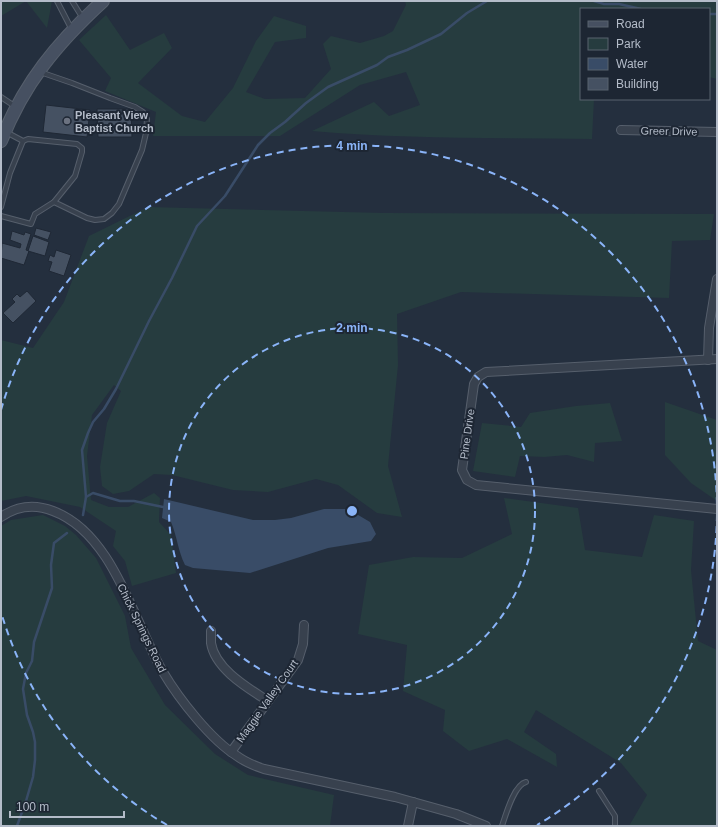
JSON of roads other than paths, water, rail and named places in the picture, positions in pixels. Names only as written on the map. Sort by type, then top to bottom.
[{"type":"street","points":[[3,137],[16,107],[38,71],[56,48],[83,19],[103,1]]},
{"type":"street","name":"Greer Drive","points":[[621,130],[717,132]]},
{"type":"street","points":[[708,360],[709,328],[717,279]]},
{"type":"street","name":"Pine Drive","points":[[717,360],[486,372],[478,377],[474,384],[462,470],[467,480],[476,485],[717,509]]},
{"type":"street","name":"Chick Springs Road","points":[[1,517],[22,508],[40,507],[48,509],[68,519],[81,528],[103,554],[117,576],[150,648],[164,674],[196,717],[213,736],[245,762],[264,769],[413,802],[456,814],[486,826]]},
{"type":"street","name":"Maggie Valley Court","points":[[231,752],[298,660],[303,644],[304,625]]},
{"type":"street","points":[[211,631],[211,644],[223,666],[238,681],[268,701]]},
{"type":"street","points":[[408,826],[413,802]]},
{"type":"lane","points":[[57,1],[72,31]]},
{"type":"lane","points":[[72,1],[83,19]]},
{"type":"lane","points":[[38,71],[136,107],[143,112],[146,119],[146,133],[142,150],[119,204],[112,213],[104,219],[95,220],[87,218],[54,202]]},
{"type":"lane","points":[[1,98],[16,107]]},
{"type":"lane","points":[[1,216],[31,224],[35,214],[54,202],[75,176],[82,152],[82,148],[77,144],[3,137]]},
{"type":"lane","points":[[1,207],[3,189],[22,140]]},
{"type":"lane","points":[[502,826],[517,789],[522,783],[526,782]]},
{"type":"lane","points":[[599,791],[615,816],[615,826]]},
{"type":"water","points":[[164,499],[253,520],[291,518],[324,509],[348,509],[370,522],[376,534],[371,541],[328,548],[250,573],[193,568],[185,565],[171,522],[162,518]]},
{"type":"waterway","points":[[83,515],[86,497],[82,450],[93,422],[104,409],[116,389],[197,226],[225,196],[258,145],[306,103],[328,87],[377,65],[388,57],[441,34],[467,13],[487,1]]},
{"type":"waterway","points":[[594,1],[604,4],[619,4],[637,8]]},
{"type":"waterway","points":[[710,14],[717,14]]},
{"type":"waterway","points":[[86,497],[93,493],[120,501],[134,501],[163,507]]},
{"type":"waterway","points":[[17,826],[33,777],[35,760],[35,742],[27,715],[23,689],[26,673],[32,661],[34,642],[52,588],[51,565],[54,543],[67,533]]},
{"type":"place","name":"Pleasant View Baptist Church","points":[[67,121]]}]
